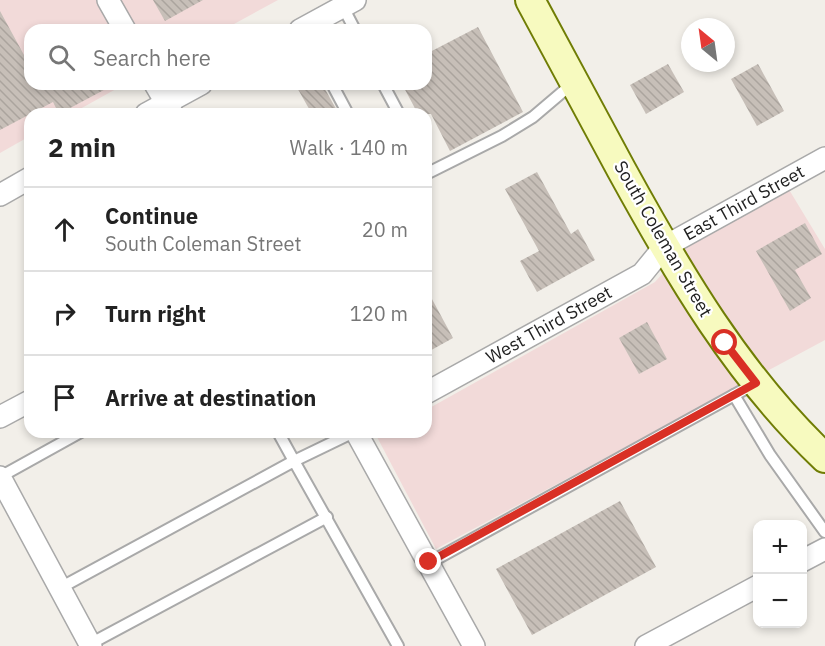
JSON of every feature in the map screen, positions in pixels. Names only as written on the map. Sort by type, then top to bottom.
[{"type":"street","points":[[108,0],[122,24]]},
{"type":"street","name":"South Coleman Street","points":[[530,0],[663,247],[725,343],[745,389],[825,458]]},
{"type":"street","points":[[312,24],[349,3]]},
{"type":"street","points":[[158,90],[168,108]]},
{"type":"street","points":[[170,108],[193,90]]},
{"type":"street","name":"East Third Street","points":[[663,247],[825,158]]},
{"type":"street","points":[[0,195],[24,181]]},
{"type":"street","name":"West Third Street","points":[[432,390],[642,274],[663,247]]},
{"type":"street","points":[[0,417],[24,404]]},
{"type":"street","points":[[358,438],[474,646]]},
{"type":"street","points":[[0,477],[90,645]]},
{"type":"street","points":[[807,558],[825,549]]},
{"type":"street","points":[[646,646],[753,589]]},
{"type":"lane","points":[[349,3],[354,24]]},
{"type":"lane","points":[[432,169],[502,136],[532,117],[574,82]]},
{"type":"lane","points":[[335,90],[345,108]]},
{"type":"lane","points":[[386,90],[396,108]]},
{"type":"lane","points":[[429,562],[745,389],[770,455],[825,532]]},
{"type":"lane","points":[[0,477],[70,438]]},
{"type":"lane","points":[[281,438],[398,646]]},
{"type":"lane","points":[[60,588],[294,461],[342,438]]},
{"type":"lane","points":[[90,645],[327,517]]},
{"type":"shaded area","points":[[0,0],[278,0],[234,24],[24,24],[24,90],[114,90],[82,108],[24,108],[24,139],[0,153]]},
{"type":"shaded area","points":[[788,188],[825,249],[825,340],[436,549],[378,438],[432,438],[432,407],[655,282],[689,244]]},
{"type":"building","points":[[153,0],[203,0],[165,21]]},
{"type":"building","points":[[0,11],[24,55],[24,90],[104,90],[70,108],[56,108],[53,102],[42,108],[24,108],[24,117],[0,130]]},
{"type":"building","points":[[478,27],[523,112],[450,151],[432,116],[432,108],[415,108],[405,90],[432,90],[432,51]]},
{"type":"building","points":[[668,64],[684,92],[646,114],[630,85]]},
{"type":"building","points":[[758,64],[784,111],[757,126],[731,79]]},
{"type":"building","points":[[298,90],[325,90],[336,108],[309,108]]},
{"type":"building","points":[[537,172],[571,234],[578,229],[595,260],[537,292],[520,261],[539,251],[505,189]]},
{"type":"building","points":[[805,223],[822,254],[795,270],[811,298],[790,311],[756,251]]},
{"type":"building","points":[[432,299],[453,338],[432,350]]},
{"type":"building","points":[[647,322],[667,359],[639,374],[619,338]]},
{"type":"building","points":[[620,501],[656,567],[532,635],[496,569]]},
{"type":"route","points":[[429,562],[756,383],[725,343]]}]
